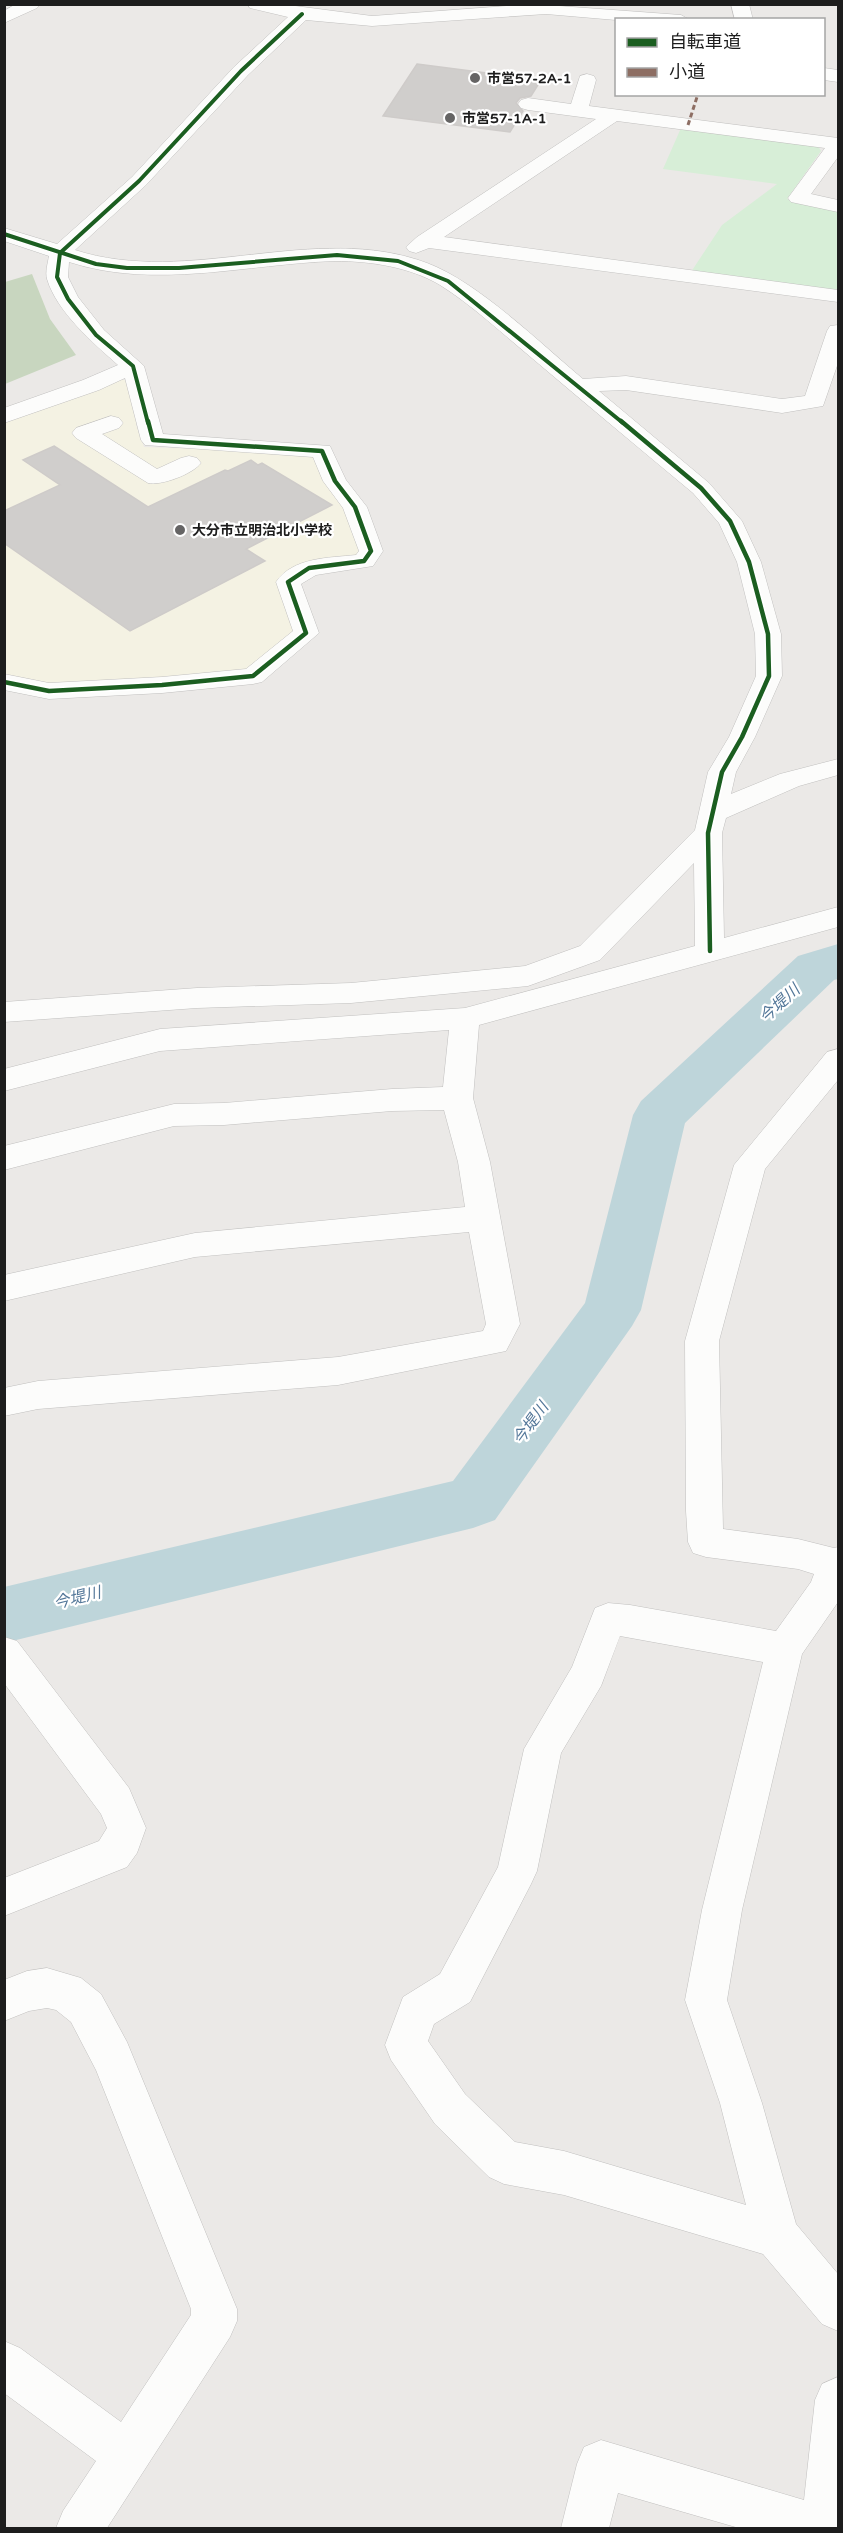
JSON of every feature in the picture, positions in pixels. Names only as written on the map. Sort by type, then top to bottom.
[{"type":"street","points":[[4,18],[31,4]]},
{"type":"street","points":[[256,4],[390,20],[508,8],[656,18]]},
{"type":"street","points":[[4,682],[49,691],[162,686],[253,676],[306,633],[288,582],[309,568],[364,561],[371,551],[355,507],[335,481],[322,451],[153,440],[133,366],[96,334],[68,299],[57,277],[60,253],[139,182],[241,71],[316,11]]},
{"type":"street","points":[[578,111],[587,80]]},
{"type":"street","points":[[528,104],[837,144],[798,198],[838,206]]},
{"type":"street","points":[[398,261],[424,241],[614,115]]},
{"type":"street","points":[[4,234],[96,264],[127,268],[179,268],[337,255],[398,261],[420,268],[448,281],[505,325],[701,488],[730,521],[749,562],[768,634],[769,676],[742,737],[722,772],[711,823],[710,951]]},
{"type":"street","points":[[424,241],[838,296]]},
{"type":"street","points":[[577,386],[626,383],[782,405],[815,401],[838,331]]},
{"type":"street","points":[[4,416],[92,385],[133,366]]},
{"type":"street","points":[[111,423],[84,433],[156,478],[189,463]]},
{"type":"street","points":[[116,452],[141,439],[151,429]]},
{"type":"street","points":[[4,1012],[197,998],[351,993],[528,976],[590,953],[711,823],[771,786],[818,770],[838,767]]},
{"type":"street","points":[[4,1080],[160,1040],[465,1018],[838,917]]},
{"type":"street","points":[[4,1402],[49,1394],[338,1371],[494,1342],[503,1324],[474,1162],[457,1098],[465,1018]]},
{"type":"street","points":[[838,1060],[750,1165],[702,1341],[706,1542],[798,1554],[837,1563],[827,1589],[785,1649],[722,1910],[706,2000],[741,2103],[777,2236],[838,2308]]},
{"type":"street","points":[[4,1158],[174,1115],[224,1114],[392,1100],[457,1098]]},
{"type":"street","points":[[4,1288],[195,1245],[483,1218]]},
{"type":"street","points":[[777,2236],[564,2173],[504,2162],[450,2109],[406,2045],[418,2011],[455,1988],[517,1871],[543,1749],[588,1674],[608,1619],[785,1649]]},
{"type":"street","points":[[4,1653],[115,1801],[127,1821],[128,1830],[124,1840],[113,1854],[4,1897]]},
{"type":"street","points":[[4,2001],[27,1991],[47,1988],[66,1992],[86,2008],[112,2057],[214,2309],[214,2321],[80,2529]]},
{"type":"street","points":[[4,2364],[126,2455]]},
{"type":"street","points":[[825,2529],[838,2400]]},
{"type":"street","points":[[585,2529],[601,2464],[818,2529]]},
{"type":"shaded area","name":"大分市立明治北小学校","points":[[118,380],[128,380],[138,421],[136,425],[144,447],[308,453],[320,458],[348,507],[363,552],[351,560],[279,582],[298,630],[248,672],[52,686],[5,676],[5,423]]},
{"type":"green space","points":[[681,128],[818,146],[821,151],[787,199],[838,210],[838,292],[691,272],[722,225],[777,184],[663,169]]},
{"type":"green space","points":[[32,274],[50,319],[76,355],[5,384],[5,282]]},
{"type":"building","points":[[417,64],[541,80],[531,96],[520,98],[516,103],[523,111],[510,132],[383,116]]},
{"type":"building","points":[[54,446],[148,507],[251,460],[258,465],[262,463],[332,505],[246,549],[265,561],[130,631],[4,543],[4,511],[60,485],[23,460]]},
{"type":"waterway","name":"今堤川","points":[[4,1615],[473,1502],[612,1310],[660,1115],[816,968],[838,961]]},
{"type":"marked path","points":[[688,125],[697,96]]},
{"type":"cycle path","points":[[4,682],[49,691],[162,685],[253,676],[306,633],[288,582],[309,568],[364,561],[371,551],[355,507],[335,481],[322,451],[153,440],[133,366],[96,335],[68,299],[57,277],[60,253],[139,181],[241,71],[302,14]]},
{"type":"cycle path","points":[[4,234],[96,264],[127,268],[179,268],[337,255],[398,261],[420,268],[448,281],[505,325],[701,488],[730,521],[749,562],[768,634],[769,676],[742,737],[722,772],[708,833],[710,951]]},
{"type":"place","name":"市営57-2A-1","points":[[475,78]]},
{"type":"place","name":"市営57-1A-1","points":[[450,118]]},
{"type":"place","name":"大分市立明治北小学校","points":[[180,530]]}]
